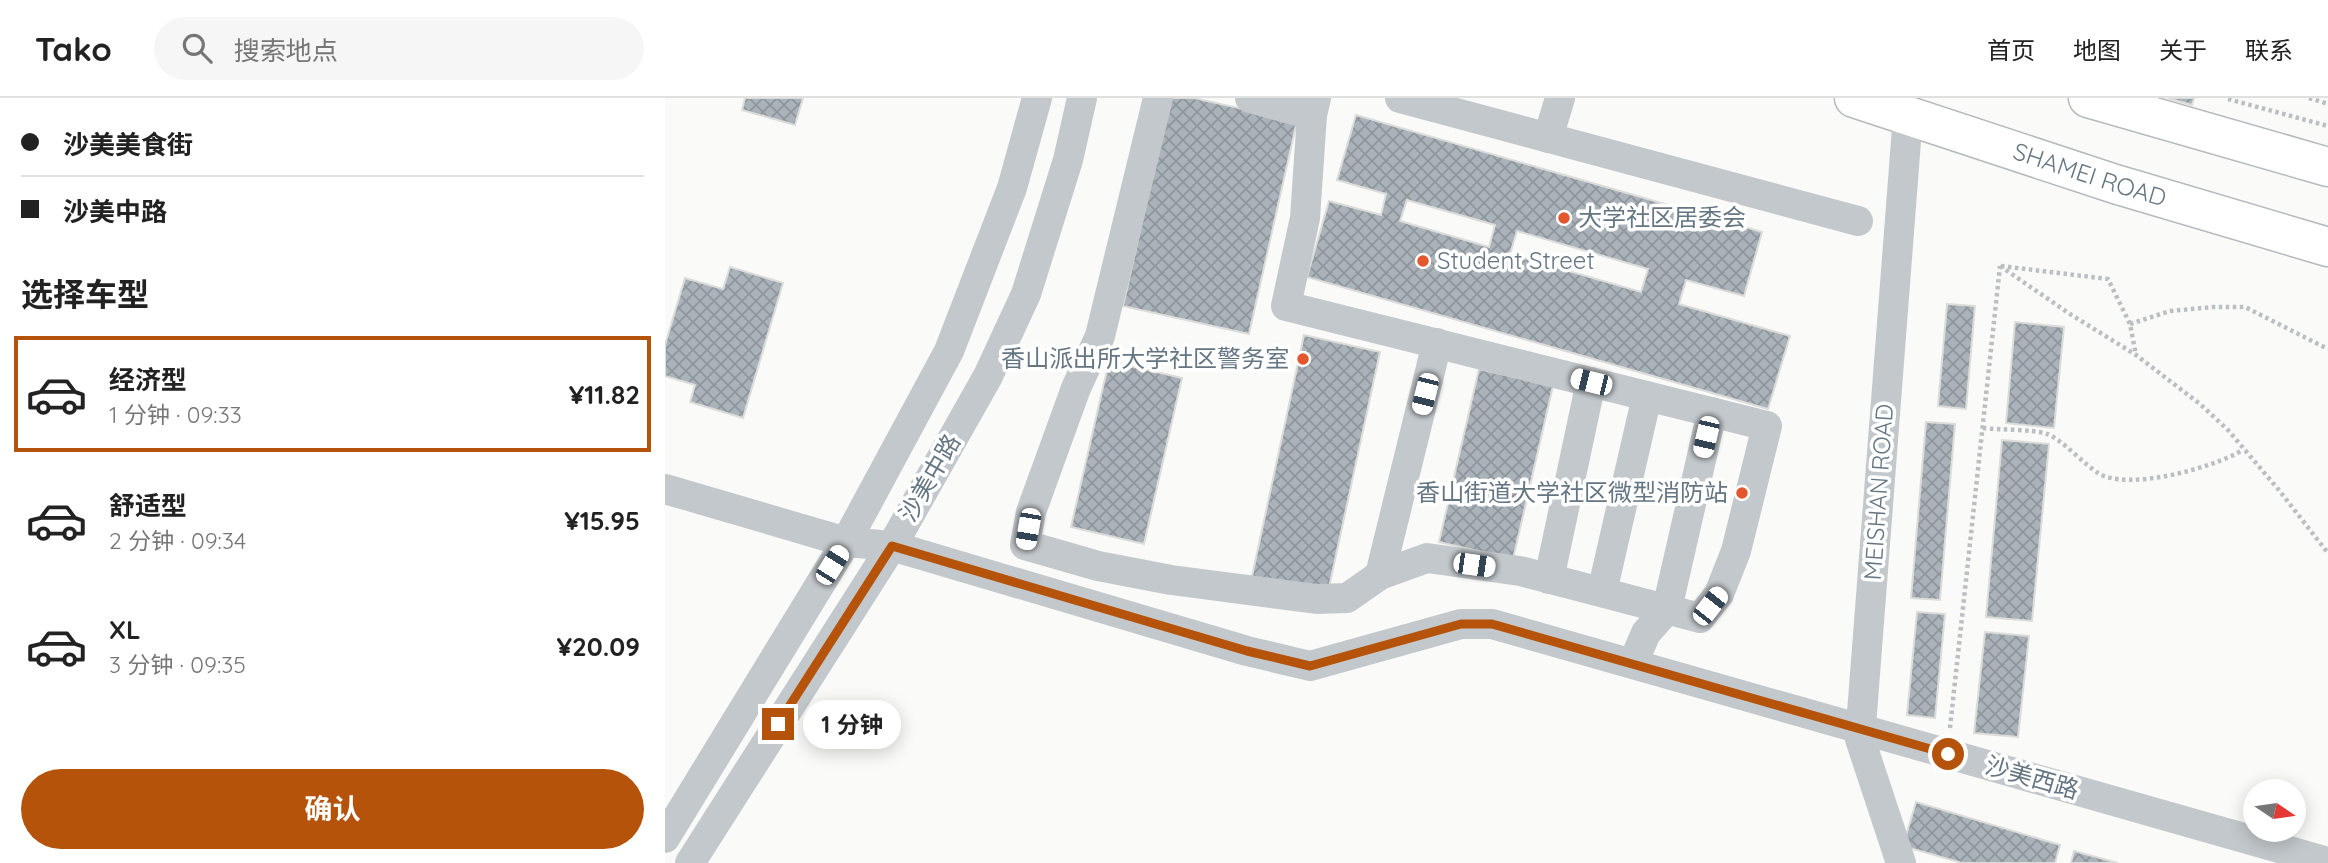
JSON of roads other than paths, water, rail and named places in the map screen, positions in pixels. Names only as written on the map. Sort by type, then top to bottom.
[{"type":"main road","name":"SHAMEI ROAD","points":[[1854,98],[2115,184],[2328,247]]},
{"type":"main road","points":[[2088,98],[2167,110],[2328,167]]},
{"type":"street","name":"沙美中路","points":[[665,838],[846,542],[949,351],[1012,188],[1037,98]]},
{"type":"street","name":"沙美中路","points":[[690,863],[892,546],[988,376],[1026,294],[1068,160],[1082,98]]},
{"type":"street","points":[[1158,98],[1100,336],[1076,388],[1031,512],[1025,545],[1098,566],[1171,580],[1317,599],[1347,598],[1380,575],[1427,558],[1520,571],[1700,618],[1719,594],[1736,551],[1767,426],[1286,306],[1305,218],[1314,106],[1250,98]]},
{"type":"street","points":[[1400,98],[1857,221]]},
{"type":"street","points":[[1548,138],[1560,98]]},
{"type":"street","name":"MEISHAN ROAD","points":[[1901,863],[1860,739],[1860,729],[1908,114]]},
{"type":"street","points":[[1380,575],[1437,343]]},
{"type":"street","points":[[1549,579],[1591,382]]},
{"type":"street","points":[[1602,592],[1647,396]]},
{"type":"street","points":[[1633,663],[1646,633],[1668,609],[1711,412]]},
{"type":"street","name":"沙美西路","points":[[665,489],[846,542],[892,546],[1247,651],[1310,666],[1461,624],[1492,624],[2328,862]]},
{"type":"place","name":"大学社区居委会","points":[[1564,218]]},
{"type":"place","name":"Student Street","points":[[1423,261]]},
{"type":"place","name":"香山派出所大学社区警务室","points":[[1303,359]]},
{"type":"place","name":"香山街道大学社区微型消防站","points":[[1742,493]]}]
